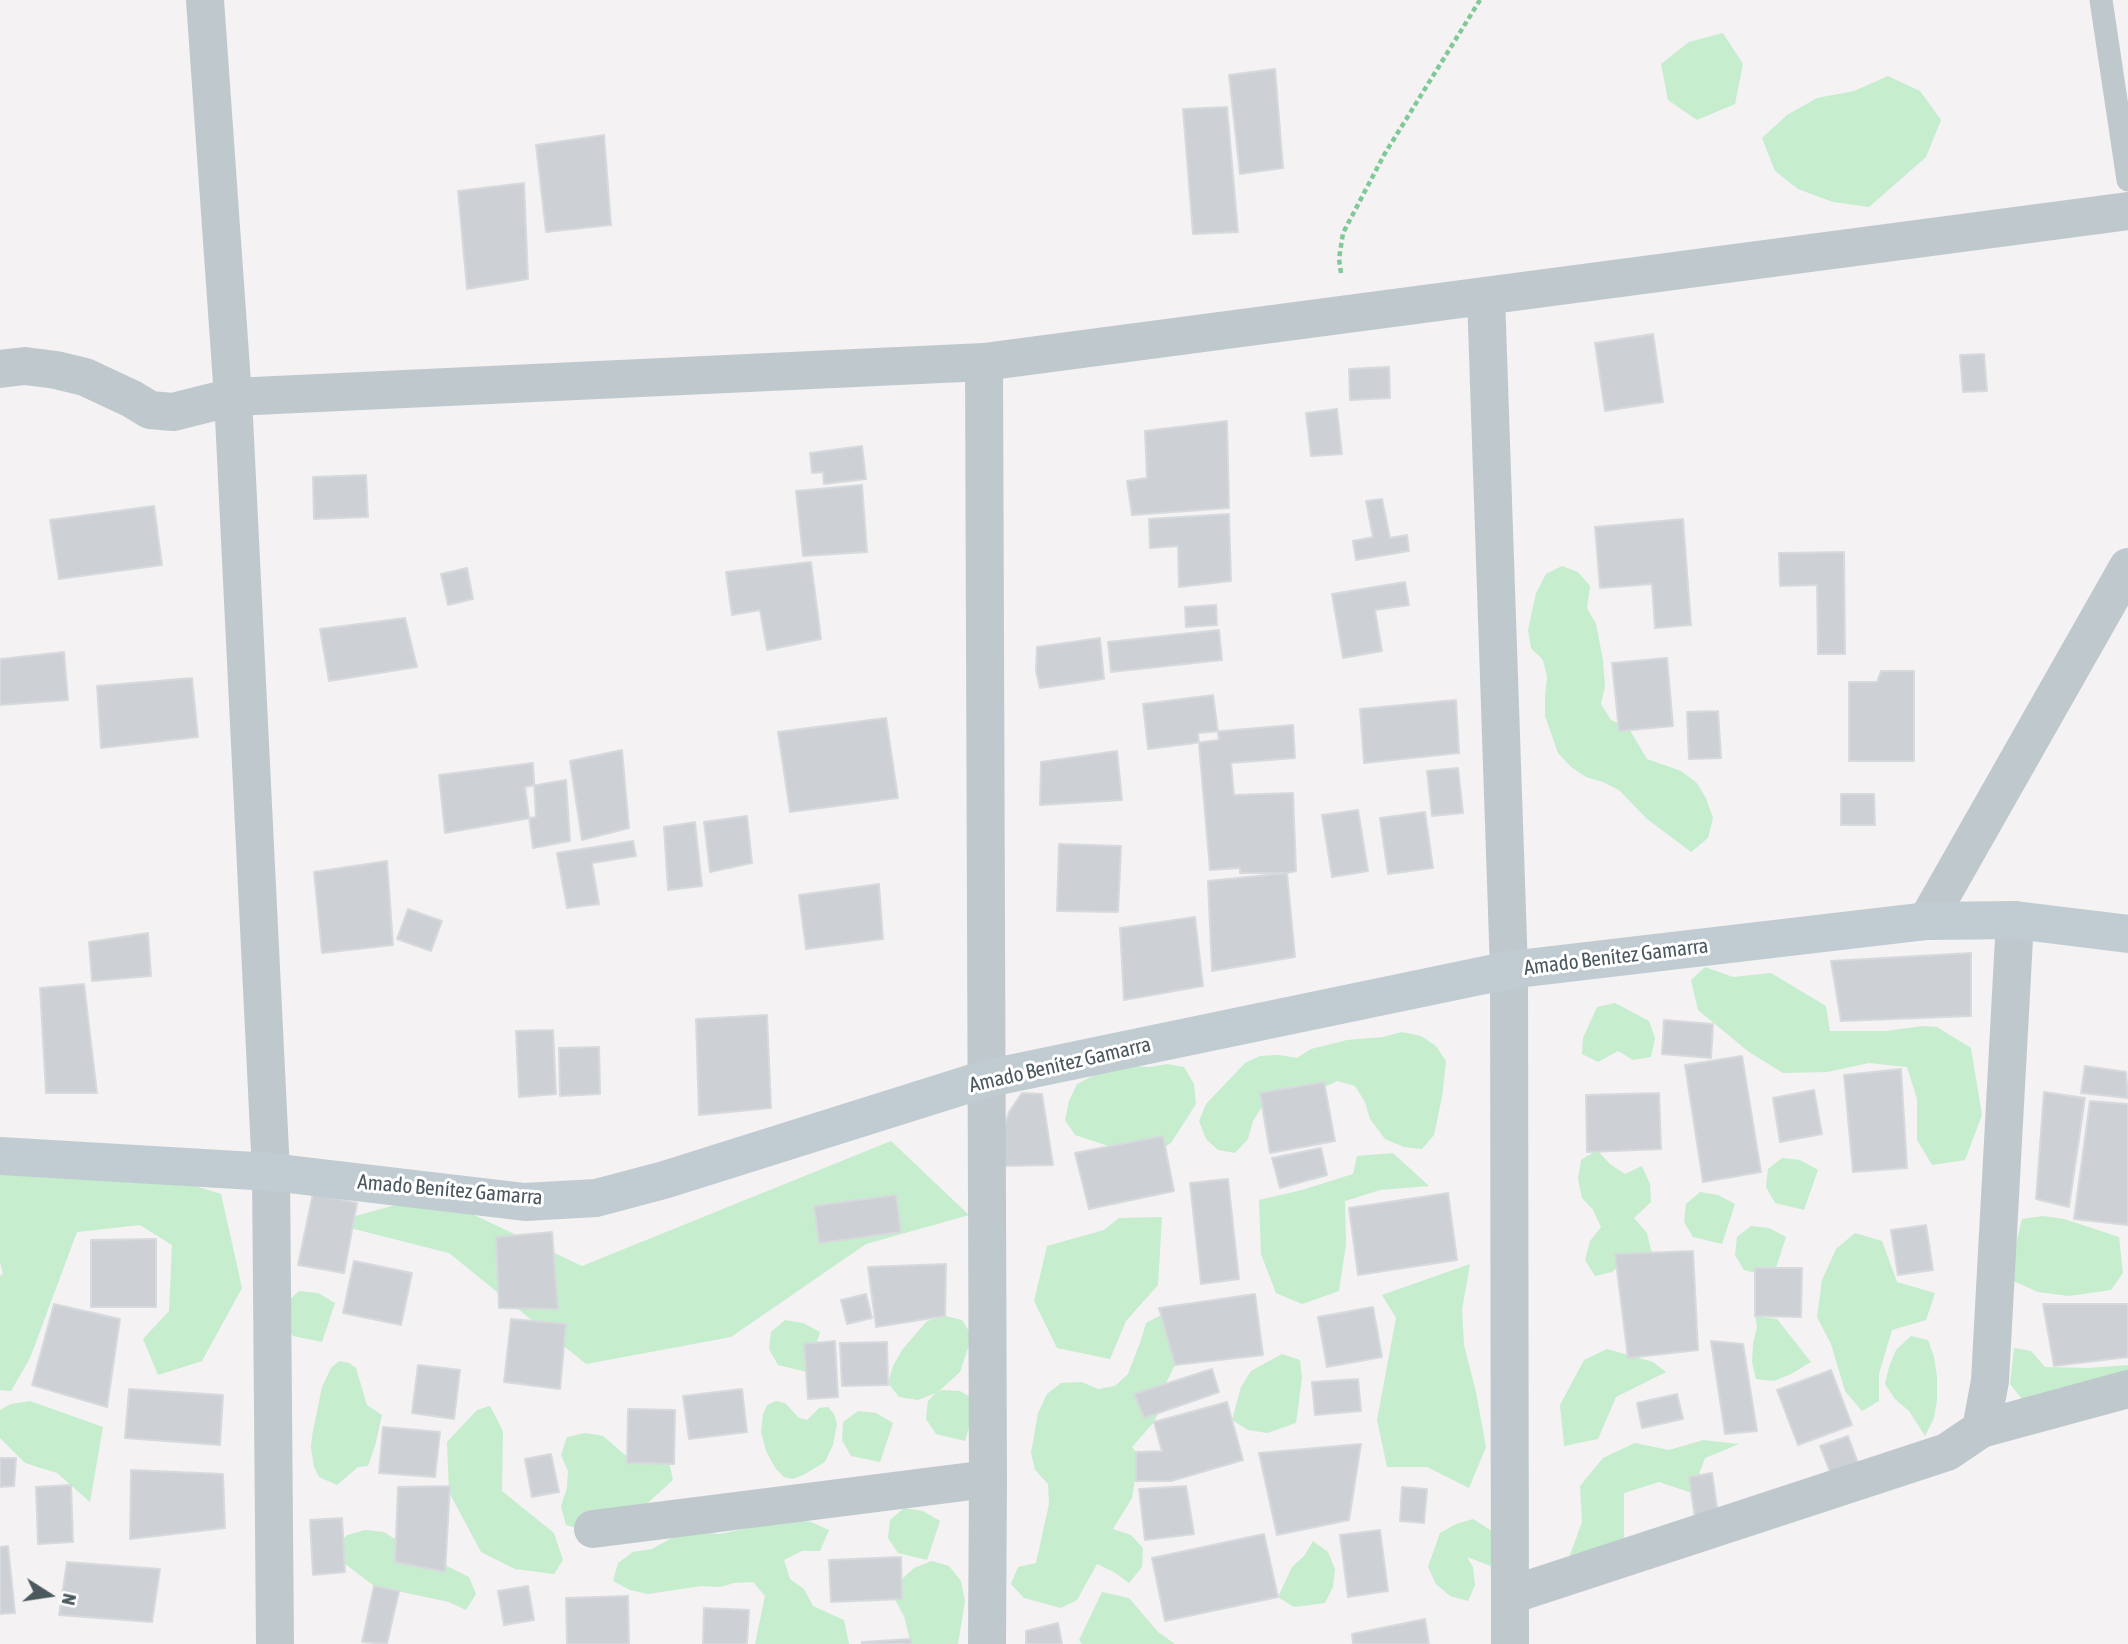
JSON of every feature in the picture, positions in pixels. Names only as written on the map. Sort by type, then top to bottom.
[{"type":"main road","name":"Amado Benítez Gamarra","points":[[0,1156],[271,1172],[525,1202],[596,1198],[664,1180],[985,1079],[1509,970],[1927,921],[2015,920],[2128,934]]},
{"type":"street","points":[[205,0],[233,397],[271,1172],[275,1644]]},
{"type":"street","points":[[0,369],[25,366],[85,377],[132,398],[150,410],[173,412],[233,397],[984,362],[2128,211]]},
{"type":"street","points":[[1486,296],[1509,970],[1510,1644]]},
{"type":"street","points":[[984,362],[987,1644]]},
{"type":"street","points":[[1927,921],[2128,567]]},
{"type":"street","points":[[1982,1429],[1990,1381],[2015,920]]},
{"type":"street","points":[[1511,1595],[1947,1452],[1982,1429],[2128,1389]]},
{"type":"street","points":[[593,1529],[988,1479]]},
{"type":"lane","points":[[2101,0],[2128,180]]},
{"type":"path","points":[[1348,314],[1339,259],[1343,233],[1384,155],[1480,0]]},
{"type":"green space","points":[[1723,33],[1743,64],[1735,104],[1697,120],[1668,100],[1661,64],[1689,42]]},
{"type":"green space","points":[[1888,76],[1920,91],[1941,120],[1926,157],[1869,207],[1833,202],[1798,189],[1775,171],[1762,138],[1787,115],[1817,98],[1854,91]]},
{"type":"green space","points":[[1562,566],[1578,572],[1590,586],[1587,608],[1596,624],[1603,660],[1605,686],[1601,704],[1611,720],[1628,727],[1647,759],[1681,771],[1696,782],[1706,798],[1713,818],[1708,838],[1691,852],[1647,819],[1619,790],[1586,777],[1571,767],[1558,753],[1545,716],[1547,677],[1543,660],[1531,648],[1528,630],[1536,593],[1546,574]]},
{"type":"green space","points":[[1705,967],[1733,977],[1771,973],[1826,1006],[1830,1031],[1937,1027],[1971,1048],[1982,1115],[1965,1160],[1932,1165],[1917,1140],[1917,1099],[1907,1067],[1869,1063],[1827,1072],[1783,1073],[1749,1052],[1698,1010],[1691,980]]},
{"type":"green space","points":[[1615,1003],[1649,1021],[1655,1038],[1651,1057],[1633,1060],[1618,1051],[1598,1062],[1582,1054],[1583,1038],[1597,1007]]},
{"type":"green space","points":[[1402,1032],[1421,1036],[1436,1046],[1446,1061],[1434,1135],[1422,1149],[1404,1147],[1385,1139],[1370,1119],[1365,1102],[1355,1086],[1337,1081],[1319,1090],[1262,1107],[1253,1121],[1248,1139],[1235,1153],[1218,1150],[1206,1139],[1199,1121],[1206,1104],[1245,1063],[1260,1056],[1297,1058],[1311,1049],[1347,1040],[1383,1037]]},
{"type":"green space","points":[[1167,1064],[1184,1067],[1194,1084],[1196,1104],[1171,1143],[1153,1155],[1127,1152],[1075,1135],[1065,1120],[1069,1101],[1077,1084],[1097,1074],[1130,1066]]},
{"type":"green space","points":[[891,1141],[969,1215],[866,1244],[731,1337],[586,1364],[449,1253],[330,1223],[432,1195],[582,1266]]},
{"type":"green space","points":[[1597,1150],[1610,1164],[1625,1174],[1642,1166],[1650,1184],[1651,1202],[1634,1218],[1647,1233],[1651,1250],[1660,1266],[1625,1260],[1612,1272],[1595,1276],[1585,1260],[1590,1241],[1601,1227],[1593,1210],[1582,1198],[1578,1179],[1581,1160]]},
{"type":"green space","points":[[1393,1153],[1429,1186],[1380,1190],[1345,1201],[1346,1244],[1339,1291],[1302,1304],[1276,1293],[1261,1254],[1259,1200],[1353,1174],[1357,1156]]},
{"type":"green space","points":[[1782,1158],[1800,1160],[1818,1170],[1804,1210],[1775,1203],[1766,1187],[1768,1169]]},
{"type":"green space","points":[[125,1164],[221,1194],[242,1288],[202,1361],[158,1375],[143,1339],[169,1311],[172,1245],[140,1225],[77,1232],[30,1358],[11,1391],[0,1390],[0,1276],[3,1274],[0,1262],[0,1173]]},
{"type":"green space","points":[[1700,1192],[1718,1195],[1735,1204],[1722,1244],[1693,1237],[1684,1222],[1686,1204]]},
{"type":"green space","points":[[2043,1216],[2064,1219],[2119,1237],[2123,1273],[2111,1290],[2069,1296],[2038,1292],[2013,1281],[2015,1247],[2022,1219]]},
{"type":"green space","points":[[1162,1217],[1158,1285],[1126,1321],[1110,1359],[1057,1348],[1034,1301],[1047,1246],[1104,1230],[1119,1218]]},
{"type":"green space","points":[[1751,1226],[1769,1228],[1786,1237],[1773,1277],[1744,1270],[1735,1255],[1737,1237]]},
{"type":"green space","points":[[1855,1233],[1882,1241],[1897,1282],[1935,1293],[1926,1320],[1892,1330],[1879,1374],[1879,1401],[1862,1411],[1845,1391],[1831,1344],[1817,1317],[1822,1280],[1836,1249]]},
{"type":"green space","points":[[1470,1264],[1462,1310],[1464,1345],[1486,1447],[1469,1488],[1427,1467],[1387,1467],[1377,1420],[1396,1318],[1382,1295]]},
{"type":"green space","points":[[299,1291],[318,1293],[335,1303],[322,1342],[293,1336],[284,1320],[286,1303]]},
{"type":"green space","points":[[1161,1315],[1179,1347],[1175,1365],[1166,1383],[1163,1403],[1154,1422],[1132,1447],[1138,1461],[1132,1498],[1113,1529],[1131,1535],[1143,1548],[1142,1567],[1129,1583],[1097,1564],[1077,1600],[1061,1608],[1024,1598],[1011,1584],[1018,1567],[1036,1563],[1049,1504],[1048,1484],[1035,1470],[1031,1453],[1038,1413],[1047,1394],[1061,1383],[1082,1382],[1098,1389],[1115,1386],[1128,1374],[1146,1323]]},
{"type":"green space","points":[[945,1316],[962,1320],[972,1336],[960,1372],[938,1392],[960,1391],[977,1401],[965,1441],[936,1434],[926,1419],[928,1401],[936,1393],[918,1400],[899,1397],[888,1383],[902,1350],[927,1321]]},
{"type":"green space","points":[[1755,1316],[1777,1319],[1811,1362],[1774,1381],[1756,1379],[1752,1362],[1757,1327]]},
{"type":"green space","points":[[785,1320],[803,1323],[820,1332],[807,1372],[778,1365],[769,1349],[771,1332]]},
{"type":"green space","points":[[1911,1336],[1928,1340],[1937,1377],[1934,1418],[1925,1436],[1909,1411],[1895,1399],[1885,1384],[1896,1350]]},
{"type":"green space","points":[[2014,1348],[2031,1351],[2045,1367],[2128,1365],[2128,1372],[2025,1403],[2010,1384]]},
{"type":"green space","points":[[1607,1349],[1653,1362],[1666,1372],[1616,1397],[1598,1439],[1564,1446],[1560,1405],[1584,1360]]},
{"type":"green space","points":[[1282,1354],[1300,1360],[1302,1378],[1296,1423],[1267,1433],[1248,1430],[1232,1420],[1241,1387],[1251,1371]]},
{"type":"green space","points":[[339,1361],[356,1368],[367,1405],[382,1415],[368,1466],[358,1467],[337,1485],[319,1477],[314,1467],[311,1447],[322,1387],[331,1368]]},
{"type":"green space","points":[[30,1401],[103,1427],[90,1502],[57,1473],[25,1463],[0,1438],[0,1410],[11,1404]]},
{"type":"green space","points":[[776,1401],[785,1403],[799,1418],[807,1420],[819,1408],[828,1407],[837,1424],[833,1445],[825,1462],[793,1479],[784,1477],[776,1469],[766,1451],[761,1432],[767,1405]]},
{"type":"green space","points":[[490,1406],[503,1431],[502,1491],[554,1533],[563,1560],[554,1574],[515,1569],[481,1552],[449,1492],[447,1442],[477,1410]]},
{"type":"green space","points":[[858,1411],[876,1413],[893,1423],[880,1462],[851,1456],[842,1440],[843,1422]]},
{"type":"green space","points":[[585,1433],[603,1436],[631,1460],[669,1462],[673,1480],[641,1509],[584,1530],[566,1525],[561,1506],[567,1488],[568,1471],[561,1455],[567,1437]]},
{"type":"green space","points":[[1703,1440],[1739,1444],[1705,1458],[1692,1493],[1659,1482],[1624,1493],[1624,1567],[1586,1586],[1570,1555],[1582,1522],[1580,1486],[1603,1458],[1635,1443],[1669,1450]]},
{"type":"green space","points":[[904,1508],[923,1511],[940,1521],[927,1560],[898,1553],[888,1538],[890,1520]]},
{"type":"green space","points":[[794,1519],[811,1522],[829,1530],[820,1551],[802,1551],[784,1560],[790,1579],[804,1589],[813,1606],[844,1620],[849,1644],[755,1644],[765,1596],[753,1582],[648,1594],[630,1590],[613,1581],[618,1563],[633,1552],[652,1549],[684,1531],[719,1534]]},
{"type":"green space","points":[[1473,1519],[1503,1538],[1499,1569],[1467,1557],[1473,1567],[1475,1585],[1468,1601],[1450,1596],[1436,1584],[1428,1567],[1440,1533]]},
{"type":"green space","points":[[365,1530],[384,1532],[469,1577],[476,1594],[466,1610],[449,1602],[374,1586],[344,1563],[335,1547],[347,1535]]},
{"type":"green space","points":[[1313,1541],[1328,1552],[1335,1569],[1333,1587],[1325,1603],[1294,1607],[1278,1597],[1292,1567],[1304,1556]]},
{"type":"green space","points":[[932,1561],[949,1566],[961,1581],[965,1601],[958,1644],[911,1644],[904,1616],[895,1600],[901,1580],[914,1568]]},
{"type":"green space","points":[[1102,1592],[1129,1598],[1158,1632],[1175,1644],[1082,1644],[1079,1640]]},
{"type":"building","points":[[1275,69],[1283,168],[1240,174],[1229,75]]},
{"type":"building","points":[[1227,107],[1238,232],[1193,234],[1183,109]]},
{"type":"building","points":[[604,135],[611,225],[546,232],[536,145]]},
{"type":"building","points":[[524,183],[528,279],[467,289],[458,191]]},
{"type":"building","points":[[1653,334],[1663,402],[1605,411],[1595,343]]},
{"type":"building","points":[[1984,354],[1987,391],[1963,392],[1960,355]]},
{"type":"building","points":[[1389,367],[1390,398],[1350,400],[1349,369]]},
{"type":"building","points":[[1337,409],[1342,454],[1311,456],[1306,413]]},
{"type":"building","points":[[1227,421],[1229,508],[1132,515],[1127,481],[1147,478],[1145,431]]},
{"type":"building","points":[[862,446],[866,479],[824,484],[823,472],[812,473],[810,453]]},
{"type":"building","points":[[366,475],[368,517],[314,519],[313,477]]},
{"type":"building","points":[[862,485],[867,552],[803,556],[796,491]]},
{"type":"building","points":[[1382,499],[1390,538],[1407,535],[1409,551],[1356,560],[1353,541],[1373,537],[1366,501]]},
{"type":"building","points":[[154,506],[162,565],[59,579],[50,520]]},
{"type":"building","points":[[1229,514],[1231,581],[1179,587],[1178,546],[1150,548],[1149,519]]},
{"type":"building","points":[[1683,519],[1691,625],[1655,628],[1652,584],[1600,588],[1595,527]]},
{"type":"building","points":[[1844,552],[1845,654],[1818,654],[1817,585],[1780,586],[1779,553]]},
{"type":"building","points":[[811,562],[821,639],[767,650],[760,610],[732,615],[726,572]]},
{"type":"building","points":[[467,568],[473,599],[448,605],[441,574]]},
{"type":"building","points":[[1405,582],[1409,605],[1375,610],[1382,651],[1343,658],[1332,594]]},
{"type":"building","points":[[1216,605],[1217,625],[1186,627],[1185,607]]},
{"type":"building","points":[[405,618],[417,667],[329,681],[320,629]]},
{"type":"building","points":[[1219,630],[1222,660],[1111,672],[1108,642]]},
{"type":"building","points":[[1100,638],[1104,679],[1040,688],[1036,671],[1037,647]]},
{"type":"building","points":[[64,652],[68,700],[0,705],[0,659]]},
{"type":"building","points":[[1667,658],[1673,726],[1619,731],[1612,663]]},
{"type":"building","points":[[1881,671],[1914,671],[1914,761],[1849,761],[1849,682],[1877,682]]},
{"type":"building","points":[[192,678],[198,737],[101,748],[97,686]]},
{"type":"building","points":[[1213,695],[1219,740],[1148,749],[1143,704]]},
{"type":"building","points":[[1456,700],[1459,753],[1364,763],[1360,709]]},
{"type":"building","points":[[1718,711],[1721,758],[1689,759],[1687,712]]},
{"type":"building","points":[[886,718],[898,798],[790,812],[778,732]]},
{"type":"building","points":[[1293,725],[1295,758],[1231,763],[1234,795],[1293,793],[1296,871],[1240,873],[1240,868],[1210,870],[1198,733]]},
{"type":"building","points":[[622,750],[629,828],[582,840],[570,761]]},
{"type":"building","points":[[1117,751],[1122,800],[1040,805],[1041,762]]},
{"type":"building","points":[[533,763],[536,817],[445,833],[439,775]]},
{"type":"building","points":[[1458,768],[1463,813],[1432,816],[1427,771]]},
{"type":"building","points":[[566,780],[570,841],[533,848],[525,787]]},
{"type":"building","points":[[1841,794],[1874,794],[1875,825],[1841,825]]},
{"type":"building","points":[[1358,810],[1368,871],[1332,877],[1322,815]]},
{"type":"building","points":[[1425,812],[1433,868],[1388,874],[1380,818]]},
{"type":"building","points":[[747,816],[752,863],[710,872],[704,822]]},
{"type":"building","points":[[695,822],[702,886],[668,890],[664,827]]},
{"type":"building","points":[[633,841],[636,856],[592,863],[599,904],[567,908],[557,853]]},
{"type":"building","points":[[1059,844],[1121,846],[1118,912],[1057,911]]},
{"type":"building","points":[[387,861],[393,945],[322,953],[314,872]]},
{"type":"building","points":[[1287,873],[1295,957],[1212,971],[1208,881]]},
{"type":"building","points":[[879,884],[883,939],[806,949],[799,895]]},
{"type":"building","points":[[408,909],[442,921],[431,951],[397,939]]},
{"type":"building","points":[[1195,917],[1203,986],[1124,1000],[1120,928]]},
{"type":"building","points":[[148,933],[151,976],[92,981],[89,942]]},
{"type":"building","points":[[1971,953],[1971,1016],[1841,1021],[1831,961]]},
{"type":"building","points":[[84,984],[97,1093],[46,1093],[40,988]]},
{"type":"building","points":[[767,1015],[771,1108],[699,1115],[696,1019]]},
{"type":"building","points":[[1664,1020],[1713,1024],[1711,1058],[1662,1054]]},
{"type":"building","points":[[553,1030],[556,1094],[519,1097],[516,1031]]},
{"type":"building","points":[[599,1047],[600,1094],[560,1096],[559,1048]]},
{"type":"building","points":[[1742,1056],[1761,1172],[1703,1182],[1685,1065]]},
{"type":"building","points":[[2085,1066],[2126,1072],[2128,1098],[2081,1093]]},
{"type":"building","points":[[1901,1069],[1907,1168],[1853,1172],[1844,1075]]},
{"type":"building","points":[[1324,1082],[1335,1141],[1270,1153],[1260,1093]]},
{"type":"building","points":[[1814,1090],[1822,1134],[1780,1142],[1773,1098]]},
{"type":"building","points":[[2044,1092],[2085,1098],[2069,1207],[2036,1199]]},
{"type":"building","points":[[1022,1093],[1042,1094],[1053,1165],[1004,1166],[1003,1131],[1009,1112]]},
{"type":"building","points":[[1659,1093],[1661,1149],[1587,1152],[1586,1095]]},
{"type":"building","points":[[2090,1101],[2128,1104],[2128,1225],[2074,1219]]},
{"type":"building","points":[[1163,1136],[1174,1191],[1089,1209],[1075,1153]]},
{"type":"building","points":[[1321,1148],[1327,1175],[1280,1188],[1272,1158]]},
{"type":"building","points":[[1228,1179],[1239,1279],[1201,1284],[1190,1183]]},
{"type":"building","points":[[313,1193],[357,1203],[344,1273],[298,1265]]},
{"type":"building","points":[[1448,1193],[1457,1260],[1358,1275],[1349,1208]]},
{"type":"building","points":[[896,1195],[901,1232],[819,1243],[814,1206]]},
{"type":"building","points":[[1926,1225],[1933,1270],[1898,1275],[1891,1230]]},
{"type":"building","points":[[552,1232],[558,1309],[499,1308],[496,1237]]},
{"type":"building","points":[[156,1239],[156,1307],[91,1307],[91,1240]]},
{"type":"building","points":[[1693,1251],[1698,1350],[1628,1358],[1615,1254]]},
{"type":"building","points":[[354,1261],[412,1273],[401,1325],[343,1313]]},
{"type":"building","points":[[946,1264],[945,1316],[876,1327],[868,1267]]},
{"type":"building","points":[[1755,1268],[1802,1268],[1801,1317],[1755,1316]]},
{"type":"building","points":[[866,1294],[872,1318],[847,1324],[841,1300]]},
{"type":"building","points":[[1255,1294],[1263,1355],[1175,1365],[1159,1308]]},
{"type":"building","points":[[54,1304],[120,1319],[107,1407],[32,1385]]},
{"type":"building","points":[[2043,1304],[2128,1304],[2128,1357],[2054,1366]]},
{"type":"building","points":[[1373,1307],[1382,1357],[1327,1367],[1318,1317]]},
{"type":"building","points":[[511,1319],[566,1324],[560,1389],[504,1382]]},
{"type":"building","points":[[835,1341],[838,1397],[808,1399],[804,1344]]},
{"type":"building","points":[[1711,1341],[1743,1344],[1757,1431],[1725,1434]]},
{"type":"building","points":[[887,1342],[888,1385],[842,1386],[840,1343]]},
{"type":"building","points":[[418,1365],[460,1370],[454,1419],[412,1413]]},
{"type":"building","points":[[1212,1369],[1219,1392],[1144,1418],[1134,1394]]},
{"type":"building","points":[[1831,1370],[1852,1425],[1798,1445],[1777,1390]]},
{"type":"building","points":[[1358,1379],[1361,1411],[1315,1415],[1312,1382]]},
{"type":"building","points":[[129,1389],[223,1395],[220,1445],[125,1438]]},
{"type":"building","points":[[742,1389],[747,1432],[689,1439],[683,1396]]},
{"type":"building","points":[[1677,1394],[1683,1419],[1642,1428],[1637,1403]]},
{"type":"building","points":[[1227,1402],[1243,1460],[1171,1481],[1136,1481],[1136,1452],[1162,1451],[1154,1422]]},
{"type":"building","points":[[628,1409],[675,1410],[674,1464],[627,1463]]},
{"type":"building","points":[[383,1427],[440,1432],[435,1477],[379,1473]]},
{"type":"building","points":[[1848,1436],[1859,1466],[1832,1477],[1820,1446]]},
{"type":"building","points":[[1361,1444],[1349,1520],[1277,1535],[1259,1453]]},
{"type":"building","points":[[551,1454],[559,1492],[532,1497],[525,1459]]},
{"type":"building","points":[[0,1458],[16,1458],[14,1486],[0,1487]]},
{"type":"building","points":[[131,1470],[223,1474],[225,1528],[130,1539]]},
{"type":"building","points":[[1712,1473],[1718,1514],[1695,1518],[1689,1477]]},
{"type":"building","points":[[71,1485],[73,1542],[38,1544],[36,1487]]},
{"type":"building","points":[[450,1486],[445,1572],[395,1562],[398,1487]]},
{"type":"building","points":[[1186,1486],[1194,1534],[1145,1540],[1139,1489]]},
{"type":"building","points":[[1402,1487],[1427,1489],[1424,1523],[1400,1521]]},
{"type":"building","points":[[342,1518],[345,1572],[313,1575],[310,1520]]},
{"type":"building","points":[[1380,1530],[1388,1591],[1348,1597],[1340,1535]]},
{"type":"building","points":[[1264,1534],[1278,1597],[1165,1621],[1152,1558]]},
{"type":"building","points":[[8,1546],[15,1613],[0,1614],[0,1547]]},
{"type":"building","points":[[901,1557],[902,1599],[831,1602],[829,1560]]},
{"type":"building","points":[[67,1562],[160,1569],[152,1622],[59,1615]]},
{"type":"building","points":[[374,1586],[399,1591],[387,1644],[362,1642]]},
{"type":"building","points":[[528,1586],[534,1620],[504,1625],[498,1591]]},
{"type":"building","points":[[628,1596],[629,1644],[567,1644],[566,1598]]},
{"type":"building","points":[[704,1608],[749,1610],[747,1644],[703,1644]]},
{"type":"building","points":[[1425,1619],[1429,1644],[1353,1644],[1352,1634]]},
{"type":"building","points":[[1058,1623],[1062,1644],[1026,1644],[1026,1631]]},
{"type":"building","points":[[911,1639],[911,1644],[862,1644],[862,1642]]}]
